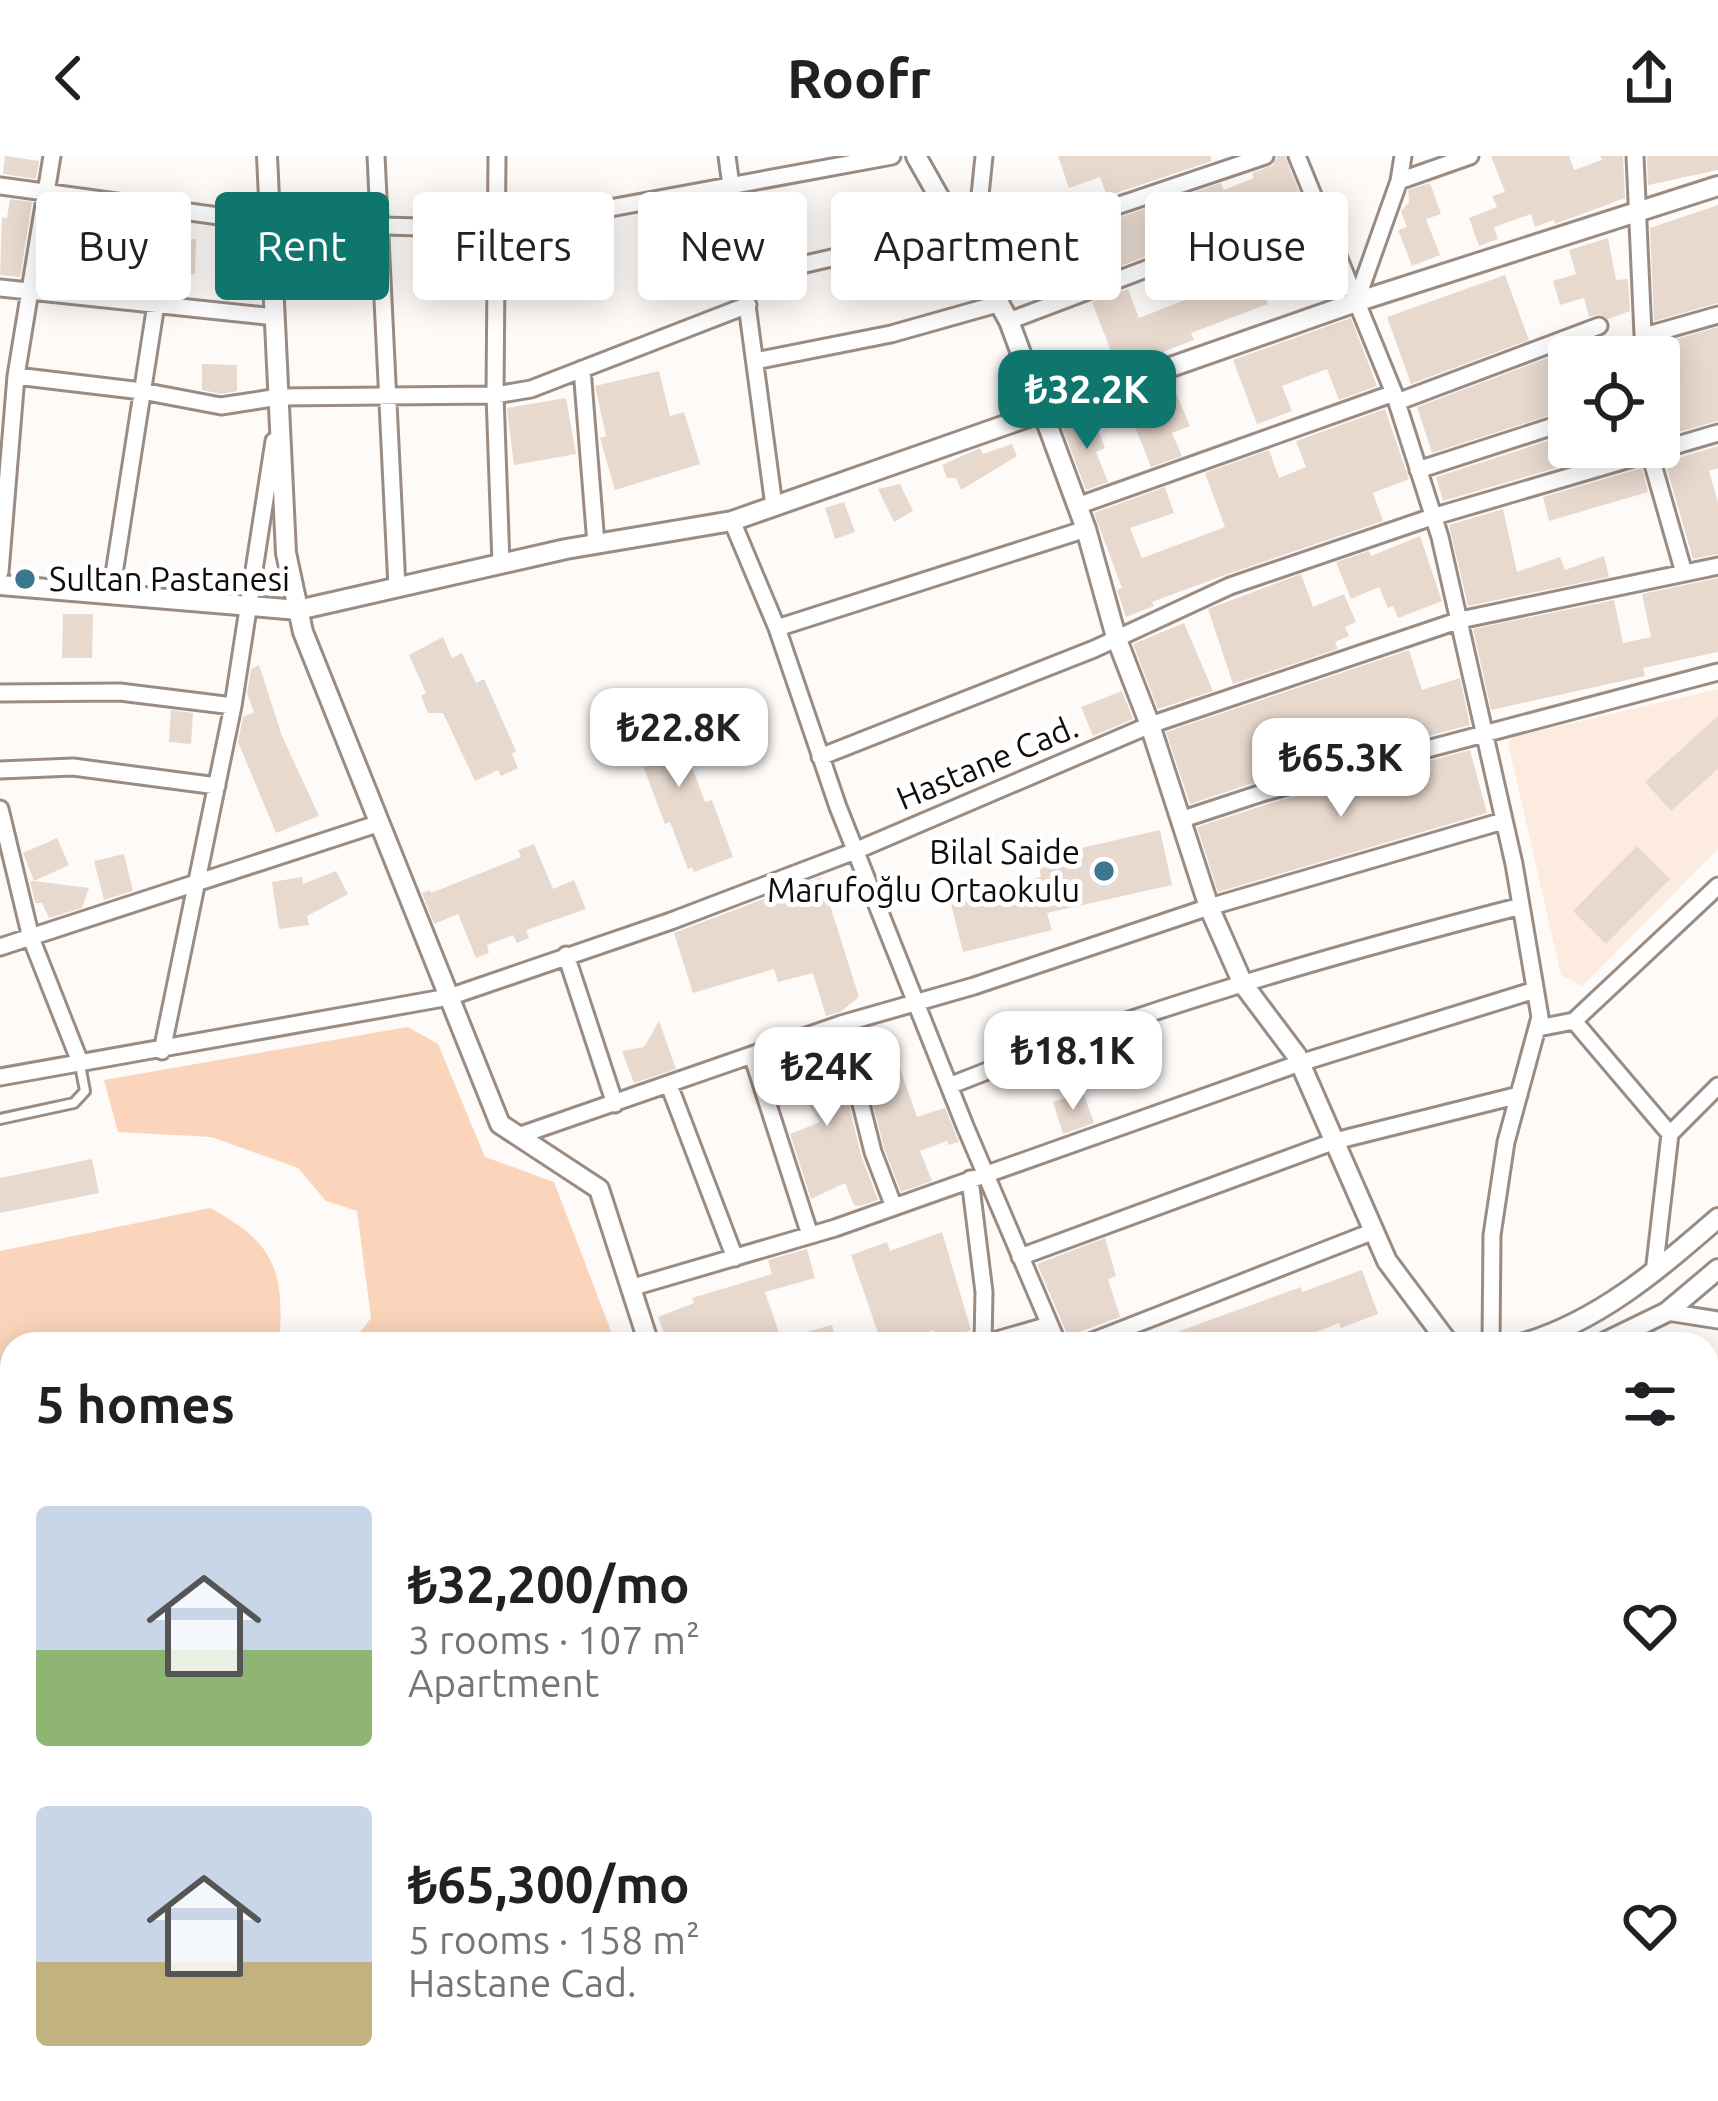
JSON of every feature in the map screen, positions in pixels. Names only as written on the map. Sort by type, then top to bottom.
[{"type":"street","points":[[0,186],[46,192],[52,156]]},
{"type":"street","points":[[267,156],[269,192]]},
{"type":"street","points":[[376,156],[378,192]]},
{"type":"street","points":[[497,156],[497,192]]},
{"type":"street","points":[[727,156],[732,192]]},
{"type":"street","points":[[614,206],[892,156]]},
{"type":"street","points":[[916,156],[937,192]]},
{"type":"street","points":[[980,192],[984,156]]},
{"type":"street","points":[[1121,204],[1265,156]]},
{"type":"street","points":[[1297,156],[1310,192]]},
{"type":"street","points":[[1356,302],[1399,181],[1403,156]]},
{"type":"street","points":[[1399,181],[1470,156]]},
{"type":"street","points":[[1635,156],[1644,336],[1718,315]]},
{"type":"street","points":[[0,585],[298,610],[596,544],[732,521],[1356,302],[1718,186]]},
{"type":"street","points":[[0,572],[16,376],[36,246]]},
{"type":"street","points":[[755,361],[1005,312],[1145,264]]},
{"type":"street","points":[[1348,283],[1396,397],[1460,620],[1535,990],[1538,1028],[1506,1142],[1492,1235],[1491,1332]]},
{"type":"street","points":[[0,289],[275,317]]},
{"type":"street","points":[[274,300],[286,553],[303,632],[500,1124],[599,1190],[645,1332]]},
{"type":"street","points":[[383,300],[397,588]]},
{"type":"street","points":[[496,300],[501,564]]},
{"type":"street","points":[[747,300],[775,506]]},
{"type":"street","points":[[999,300],[1086,529],[1116,637],[1209,908],[1243,984],[1300,1063],[1387,1261],[1440,1332]]},
{"type":"street","points":[[111,593],[156,304]]},
{"type":"street","points":[[16,376],[221,406],[388,394],[495,394],[531,389],[748,304]]},
{"type":"street","points":[[1077,506],[1599,326]]},
{"type":"street","points":[[582,369],[596,544]]},
{"type":"street","points":[[162,1051],[251,608],[279,402]]},
{"type":"street","points":[[1418,470],[1548,428]]},
{"type":"street","points":[[1680,442],[1718,433]]},
{"type":"street","points":[[820,758],[1094,650],[1230,586],[1590,468]]},
{"type":"street","points":[[1653,468],[1684,573]]},
{"type":"street","points":[[732,521],[777,628],[820,758],[949,1087],[978,1176],[1052,1332]]},
{"type":"street","points":[[777,628],[1086,529]]},
{"type":"street","name":"Hastane Cad.","points":[[0,1077],[449,997],[671,921],[855,851],[1150,725],[1460,620],[1718,566]]},
{"type":"street","points":[[1180,820],[1265,792],[1718,672]]},
{"type":"street","points":[[0,693],[120,692],[233,706]]},
{"type":"street","points":[[0,770],[73,766],[217,786]]},
{"type":"street","points":[[0,809],[31,938],[80,1062]]},
{"type":"street","points":[[518,1136],[841,1024],[1503,820]]},
{"type":"street","points":[[0,947],[380,823]]},
{"type":"street","points":[[1538,1028],[1574,1022],[1718,886]]},
{"type":"street","points":[[949,1087],[1243,984],[1521,906]]},
{"type":"street","points":[[566,955],[615,1104]]},
{"type":"street","points":[[631,1288],[810,1235],[1300,1063],[1535,990]]},
{"type":"street","points":[[1574,1022],[1670,1134]]},
{"type":"street","points":[[841,1024],[873,1152],[894,1207]]},
{"type":"street","points":[[752,1055],[810,1235]]},
{"type":"street","points":[[669,1084],[735,1258]]},
{"type":"street","points":[[1654,1273],[1670,1134],[1718,1086]]},
{"type":"street","points":[[1020,1256],[1335,1141],[1520,1095]]},
{"type":"street","points":[[978,1176],[983,1332]]},
{"type":"street","points":[[1559,1332],[1654,1273],[1718,1218]]},
{"type":"street","points":[[1116,1332],[1374,1231]]},
{"type":"street","points":[[1625,1332],[1666,1312],[1718,1269]]},
{"type":"street","points":[[1666,1312],[1718,1320]]},
{"type":"street","points":[[1025,1332],[1049,1325]]},
{"type":"lane","points":[[0,1119],[74,1103],[85,1091],[80,1062]]},
{"type":"shaded area","points":[[1718,689],[1718,849],[1582,986],[1561,975],[1508,743],[1513,737]]},
{"type":"shaded area","points":[[408,1027],[438,1044],[485,1157],[554,1182],[611,1332],[360,1332],[371,1318],[357,1211],[326,1201],[298,1168],[211,1137],[118,1132],[104,1080]]},
{"type":"shaded area","points":[[210,1208],[249,1234],[272,1262],[280,1298],[279,1332],[0,1332],[0,1251]]},
{"type":"building","points":[[5,156],[39,161],[36,179],[3,174]]},
{"type":"building","points":[[1058,156],[1210,156],[1212,161],[1119,192],[1106,192],[1100,177],[1069,188]]},
{"type":"building","points":[[1277,156],[1285,156],[1299,192],[1194,192],[1221,183],[1224,190],[1273,165]]},
{"type":"building","points":[[1491,156],[1569,156],[1574,170],[1602,160],[1600,156],[1623,156],[1625,198],[1555,224],[1554,220],[1535,227],[1531,214],[1494,227],[1498,239],[1479,246],[1469,218],[1497,207],[1492,196],[1505,192]]},
{"type":"building","points":[[1647,156],[1718,156],[1718,170],[1648,185]]},
{"type":"building","points":[[1430,183],[1441,214],[1426,219],[1440,255],[1412,266],[1398,230],[1407,227],[1401,211],[1409,202],[1408,190]]},
{"type":"building","points":[[10,199],[32,202],[20,277],[0,275],[2,217],[7,218]]},
{"type":"building","points":[[1718,205],[1718,303],[1654,321],[1650,228]]},
{"type":"building","points":[[1145,209],[1145,257],[1121,266],[1121,217]]},
{"type":"building","points":[[1608,238],[1616,280],[1628,279],[1630,311],[1608,319],[1600,314],[1589,317],[1584,298],[1560,305],[1553,281],[1576,274],[1569,250]]},
{"type":"building","points":[[191,239],[196,239],[195,274],[191,274]]},
{"type":"building","points":[[1505,275],[1529,340],[1411,384],[1387,317]]},
{"type":"building","points":[[1128,289],[1139,318],[1185,300],[1267,300],[1268,304],[1191,333],[1194,340],[1118,369],[1092,302],[1121,300],[1121,292]]},
{"type":"building","points":[[1351,318],[1377,386],[1339,400],[1327,369],[1282,386],[1292,411],[1257,424],[1233,360]]},
{"type":"building","points":[[1718,327],[1718,421],[1680,432],[1680,338]]},
{"type":"building","points":[[1548,358],[1548,416],[1432,453],[1417,407]]},
{"type":"building","points":[[202,364],[237,365],[237,391],[202,390]]},
{"type":"building","points":[[659,371],[670,416],[684,412],[700,464],[615,490],[600,438],[606,436],[595,386]]},
{"type":"building","points":[[1171,381],[1190,426],[1172,433],[1182,456],[1151,467],[1124,399]]},
{"type":"building","points":[[566,398],[576,454],[514,465],[507,408]]},
{"type":"building","points":[[1385,409],[1409,479],[1373,493],[1383,521],[1152,602],[1154,606],[1126,617],[1117,590],[1122,588],[1094,513],[1165,487],[1174,513],[1130,528],[1142,558],[1225,527],[1205,473],[1269,450],[1279,478],[1306,467],[1296,441]]},
{"type":"building","points":[[1093,417],[1105,448],[1096,452],[1108,482],[1086,490],[1063,429]]},
{"type":"building","points":[[1548,441],[1548,468],[1556,468],[1443,501],[1436,477]]},
{"type":"building","points":[[1012,444],[1017,456],[961,490],[956,478],[947,478],[942,465],[980,448],[983,454]]},
{"type":"building","points":[[1718,446],[1718,468],[1709,471],[1718,502],[1718,554],[1693,559],[1667,468],[1680,468],[1680,457]]},
{"type":"building","points":[[1642,468],[1648,492],[1549,521],[1543,497]]},
{"type":"building","points":[[900,484],[913,511],[894,522],[878,489]]},
{"type":"building","points":[[844,502],[855,532],[835,539],[825,508]]},
{"type":"building","points":[[1503,509],[1517,572],[1560,557],[1565,570],[1604,556],[1609,577],[1468,606],[1449,525]]},
{"type":"building","points":[[1420,536],[1442,601],[1398,618],[1379,587],[1351,599],[1336,562],[1369,551],[1371,556]]},
{"type":"building","points":[[1301,574],[1313,607],[1344,594],[1356,622],[1345,627],[1349,636],[1335,642],[1338,649],[1233,684],[1208,609]]},
{"type":"building","points":[[1718,578],[1718,652],[1643,668],[1645,676],[1491,710],[1473,629],[1614,600],[1623,643],[1651,637],[1642,594]]},
{"type":"building","points":[[63,614],[93,614],[92,658],[62,658]]},
{"type":"building","points":[[1184,623],[1213,691],[1158,709],[1133,644]]},
{"type":"building","points":[[443,637],[452,658],[462,653],[476,683],[484,679],[516,751],[512,754],[518,768],[501,776],[498,770],[475,781],[443,713],[428,713],[421,696],[426,693],[409,655]]},
{"type":"building","points":[[1409,650],[1422,690],[1460,678],[1470,725],[1190,804],[1166,732]]},
{"type":"building","points":[[259,665],[282,736],[319,816],[276,833],[238,742],[243,717],[254,712],[247,693],[251,669]]},
{"type":"building","points":[[1122,691],[1133,719],[1093,736],[1081,707]]},
{"type":"building","points":[[670,708],[705,802],[712,800],[733,857],[694,872],[688,869],[670,822],[665,824],[625,718],[638,713],[641,719]]},
{"type":"building","points":[[171,710],[193,713],[191,744],[169,742]]},
{"type":"building","points":[[1718,716],[1718,769],[1671,811],[1645,782]]},
{"type":"building","points":[[1470,750],[1487,813],[1218,892],[1197,827]]},
{"type":"building","points":[[1160,830],[1172,885],[1047,913],[1052,930],[963,952],[950,900],[1041,877],[1037,858]]},
{"type":"building","points":[[57,838],[69,865],[34,881],[23,853]]},
{"type":"building","points":[[534,844],[553,889],[574,880],[586,909],[526,930],[529,938],[517,943],[513,935],[487,945],[489,953],[476,958],[458,914],[434,924],[422,893],[521,857],[518,850]]},
{"type":"building","points":[[1637,846],[1670,879],[1606,944],[1573,911]]},
{"type":"building","points":[[124,854],[133,891],[104,900],[94,861]]},
{"type":"building","points":[[336,871],[348,894],[307,916],[309,925],[279,929],[272,882],[302,877],[303,884]]},
{"type":"building","points":[[821,877],[859,997],[826,1016],[813,973],[778,982],[774,969],[693,993],[674,933]]},
{"type":"building","points":[[30,882],[89,888],[82,908],[49,918],[42,903],[35,903]]},
{"type":"building","points":[[659,1021],[676,1069],[634,1083],[622,1051],[644,1047]]},
{"type":"building","points":[[880,1037],[889,1063],[897,1060],[917,1117],[945,1108],[959,1142],[948,1145],[947,1141],[920,1151],[932,1181],[901,1192],[884,1148],[858,1044]]},
{"type":"building","points":[[835,1048],[861,1155],[878,1200],[860,1206],[854,1205],[845,1183],[811,1199],[790,1134],[820,1122],[802,1095],[776,1086],[773,1069]]},
{"type":"building","points":[[1083,1092],[1094,1123],[1063,1134],[1053,1102]]},
{"type":"building","points":[[92,1159],[99,1193],[0,1213],[0,1178]]},
{"type":"building","points":[[942,1232],[971,1330],[878,1332],[851,1255],[887,1242],[890,1251]]},
{"type":"building","points":[[1105,1238],[1116,1276],[1108,1279],[1120,1317],[1066,1332],[1037,1264]]},
{"type":"building","points":[[807,1249],[815,1278],[765,1292],[779,1332],[664,1332],[658,1317],[694,1303],[692,1298],[772,1274],[768,1260]]},
{"type":"building","points":[[1362,1270],[1378,1314],[1316,1332],[1177,1332],[1301,1287],[1302,1292]]},
{"type":"building","points":[[832,1325],[834,1332],[806,1332]]},
{"type":"place","name":"Sultan Pastanesi","points":[[25,579]]},
{"type":"place","name":"Bilal Saide Marufoğlu Ortaokulu","points":[[1104,871]]}]
